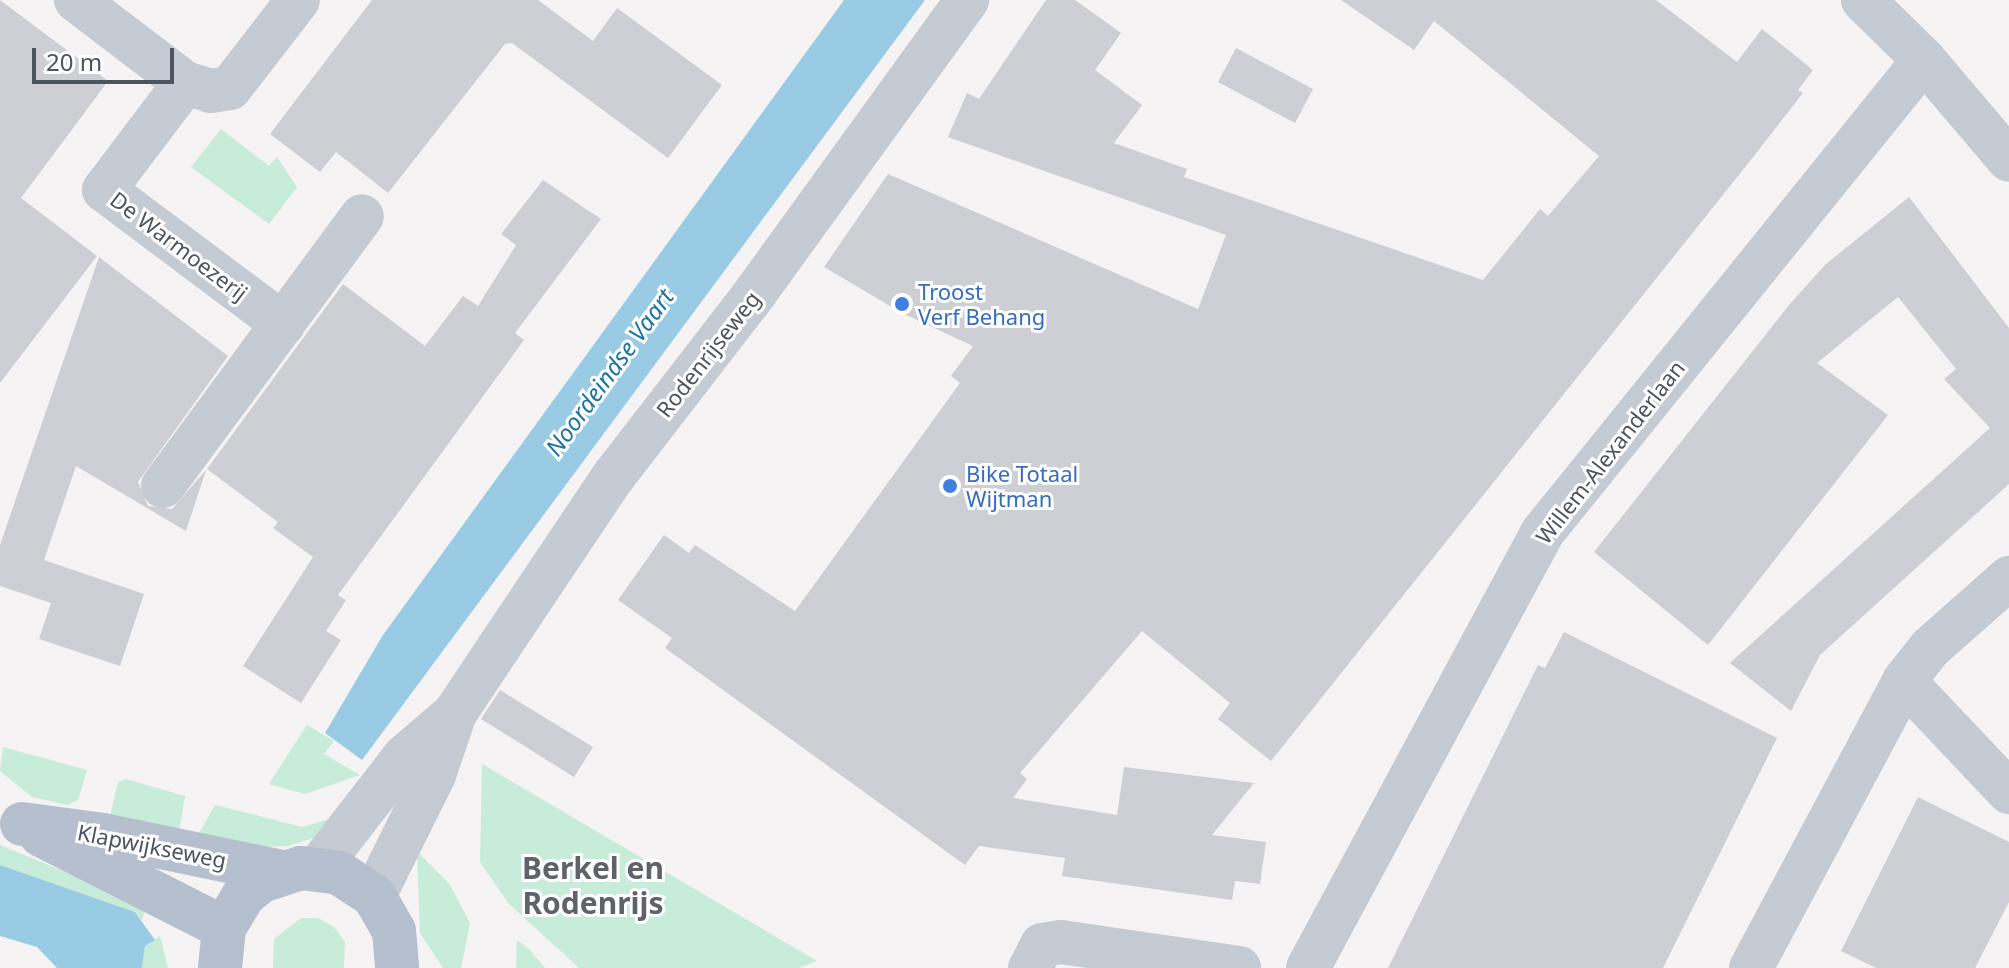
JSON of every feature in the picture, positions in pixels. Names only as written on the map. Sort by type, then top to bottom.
[{"type":"main road","name":"Klapwijkseweg","points":[[11,821],[354,880],[374,896]]},
{"type":"main road","name":"Klapwijkseweg","points":[[11,821],[222,948]]},
{"type":"main road","points":[[222,948],[244,895],[300,870]]},
{"type":"main road","points":[[374,896],[394,931],[397,968]]},
{"type":"street","points":[[76,0],[185,83],[211,91],[230,88],[298,0]]},
{"type":"street","name":"Rodenrijseweg","points":[[374,896],[434,775],[455,713],[613,477],[755,293],[967,0]]},
{"type":"street","points":[[1863,0],[1924,60],[2009,160]]},
{"type":"street","name":"Willem-Alexanderlaan","points":[[1308,968],[1542,533],[1924,60]]},
{"type":"street","name":"De Warmoezerij","points":[[185,83],[104,190],[283,324]]},
{"type":"street","points":[[163,486],[362,216]]},
{"type":"street","points":[[1751,968],[1904,681],[1930,648],[2009,578]]},
{"type":"street","points":[[1904,681],[2009,792]]},
{"type":"street","name":"Rodenrijseweg","points":[[300,870],[404,757],[455,713]]},
{"type":"street","points":[[1030,968],[1042,945],[1061,942],[1239,968]]},
{"type":"green space","points":[[221,129],[269,166],[277,157],[297,187],[269,224],[191,167]]},
{"type":"green space","points":[[307,725],[334,741],[324,754],[360,775],[305,794],[269,784]]},
{"type":"green space","points":[[3,747],[87,770],[78,800],[67,805],[32,797],[0,771]]},
{"type":"green space","points":[[482,764],[817,961],[799,968],[579,968],[509,904],[480,862]]},
{"type":"green space","points":[[126,779],[185,796],[179,832],[110,816],[118,782]]},
{"type":"green space","points":[[215,805],[302,827],[343,815],[323,835],[288,846],[244,848],[197,837]]},
{"type":"green space","points":[[0,845],[146,905],[142,921],[135,912],[0,865]]},
{"type":"green space","points":[[417,851],[450,885],[470,923],[461,968],[443,968],[420,933]]},
{"type":"green space","points":[[301,918],[318,918],[334,927],[345,942],[344,968],[273,968],[274,939]]},
{"type":"green space","points":[[160,936],[168,968],[142,968],[145,946]]},
{"type":"green space","points":[[517,940],[529,949],[545,968],[516,968]]},
{"type":"water","name":"Noordeindse Vaart","points":[[844,0],[925,0],[362,760],[325,733],[383,635]]},
{"type":"water","points":[[0,865],[135,912],[155,940],[145,946],[142,968],[57,968],[37,947],[0,936]]},
{"type":"building","points":[[0,0],[108,81],[21,198],[97,256],[0,383]]},
{"type":"building","points":[[372,0],[538,0],[593,41],[617,8],[722,85],[668,158],[512,43],[505,44],[388,193],[336,152],[320,172],[270,134]]},
{"type":"building","points":[[1046,0],[1075,0],[1121,33],[1095,70],[1142,105],[1114,143],[1187,169],[1184,177],[1483,280],[1540,209],[1548,216],[1599,156],[1434,21],[1414,50],[1341,0],[1656,0],[1737,62],[1762,29],[1813,70],[1798,90],[1803,93],[1750,161],[1271,761],[1218,719],[1230,703],[1142,631],[1020,773],[1027,779],[1013,798],[1117,815],[1124,767],[1254,783],[1212,835],[1266,842],[1260,884],[1235,881],[1232,900],[1062,876],[1065,858],[979,846],[965,865],[665,648],[672,638],[618,600],[664,535],[689,553],[695,545],[795,611],[960,383],[951,376],[973,346],[902,313],[824,267],[888,174],[1198,309],[1226,235],[948,137],[967,93],[979,99]]},
{"type":"building","points":[[1236,48],[1313,89],[1295,123],[1218,82]]},
{"type":"building","points":[[543,180],[601,219],[515,333],[524,340],[338,595],[346,600],[326,631],[341,640],[301,703],[243,666],[313,557],[273,528],[278,522],[207,469],[343,284],[425,346],[463,296],[478,306],[516,245],[501,234]]},
{"type":"building","points":[[1909,197],[2009,328],[2009,484],[1820,655],[1791,711],[1730,663],[1990,428],[1944,379],[1956,369],[1898,297],[1817,363],[1888,415],[1708,645],[1594,552],[1789,305],[1826,264]]},
{"type":"building","points":[[99,257],[228,356],[138,482],[148,506],[172,509],[206,470],[186,531],[76,466],[44,560],[144,594],[120,666],[39,639],[51,603],[0,586],[0,545]]},
{"type":"building","points":[[1564,632],[1777,738],[1663,968],[1388,968],[1538,665],[1545,668]]},
{"type":"building","points":[[500,690],[593,747],[574,777],[481,719]]},
{"type":"building","points":[[1918,797],[2009,842],[2009,902],[1975,968],[1876,968],[1841,951]]},
{"type":"place","name":"Troost Verf Behang","points":[[902,304]]},
{"type":"place","name":"Bike Totaal Wijtman","points":[[950,486]]},
{"type":"district","name":"Berkel en Rodenrijs","points":[[593,885]]}]
